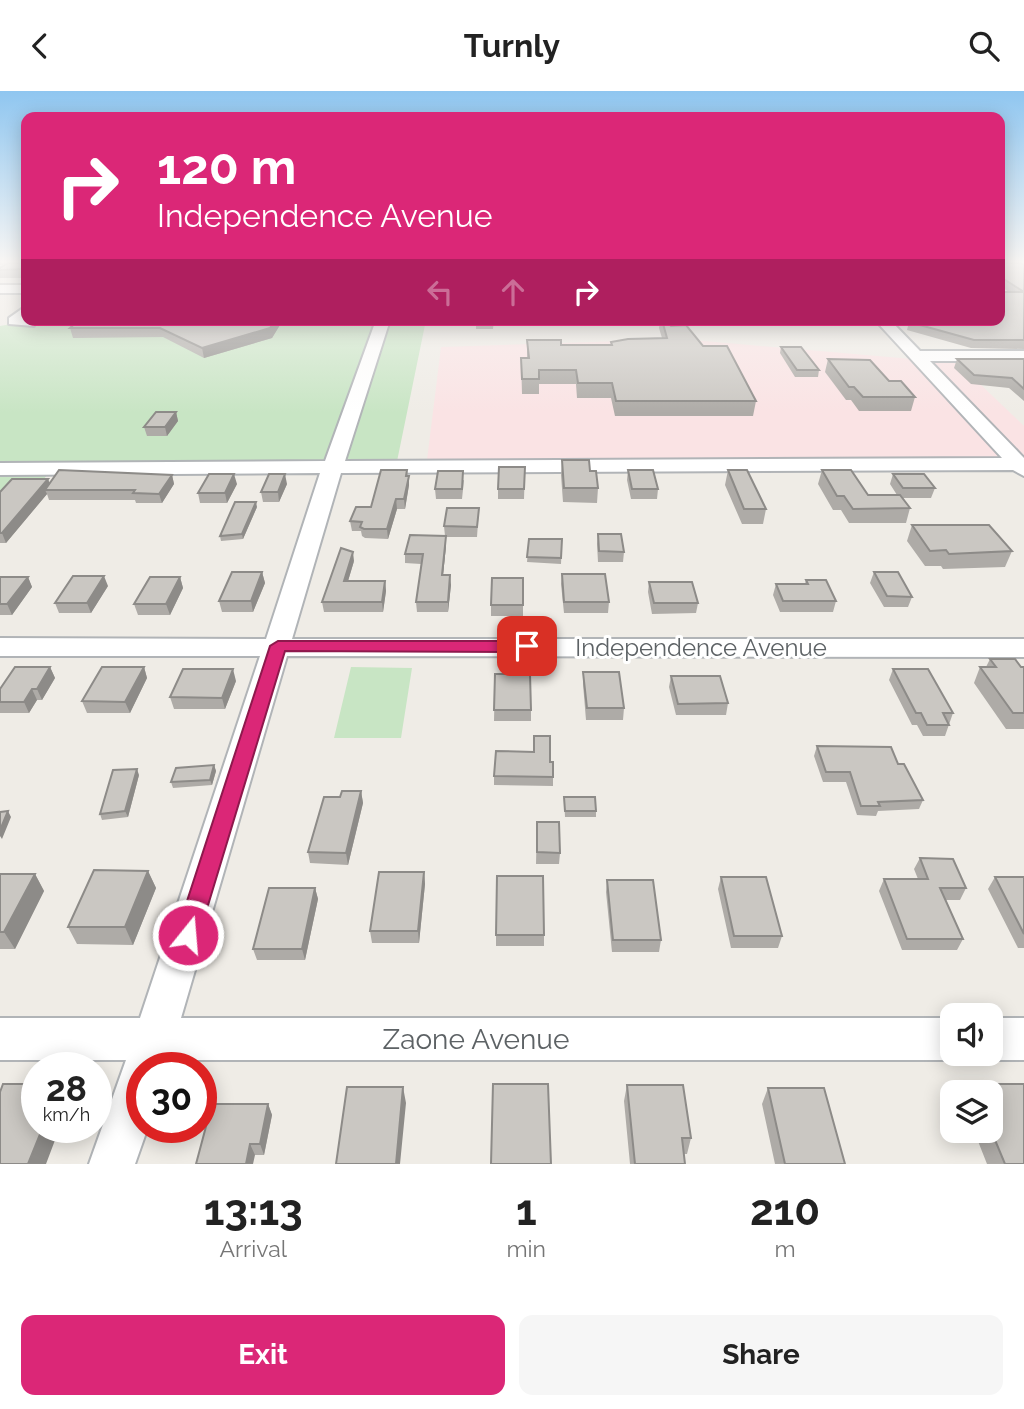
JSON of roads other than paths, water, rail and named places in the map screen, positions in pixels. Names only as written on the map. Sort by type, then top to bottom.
[{"type":"street","points":[[150,1052],[332,469],[381,326]]},
{"type":"street","points":[[887,326],[1022,466]]},
{"type":"street","points":[[918,356],[1024,356]]},
{"type":"street","points":[[0,469],[1022,466]]},
{"type":"street","name":"Independence Avenue","points":[[0,647],[1024,648]]},
{"type":"street","name":"Zaone Avenue","points":[[0,1039],[126,1059]]},
{"type":"street","name":"Zaone Avenue","points":[[217,1060],[940,1039]]},
{"type":"street","points":[[1003,1039],[1024,1039]]},
{"type":"street","points":[[112,1164],[126,1123]]}]
